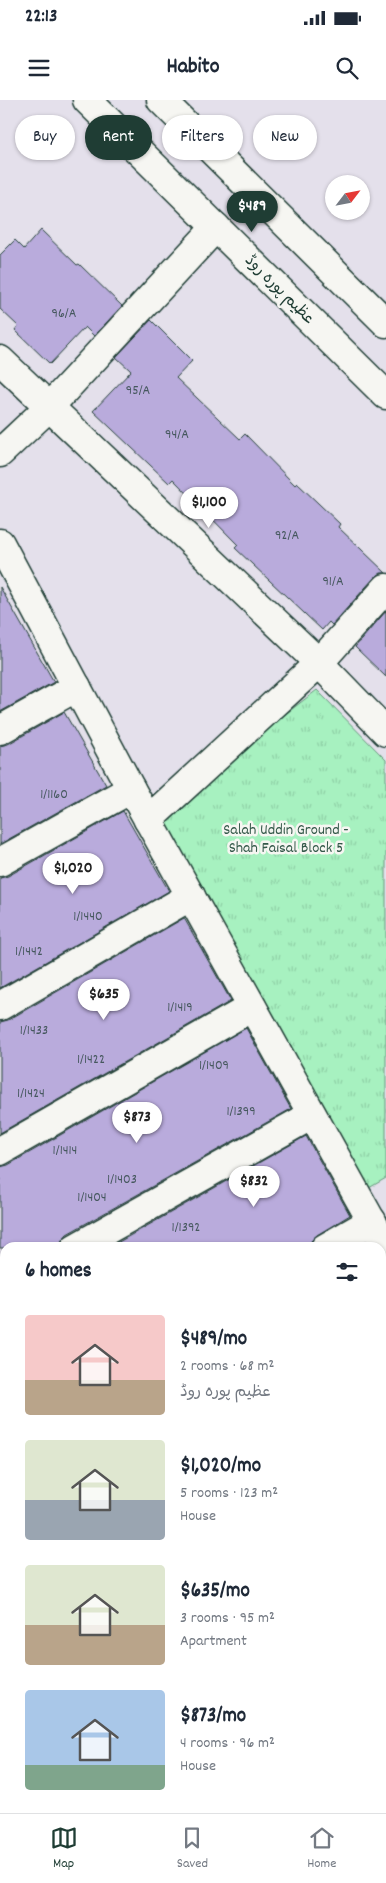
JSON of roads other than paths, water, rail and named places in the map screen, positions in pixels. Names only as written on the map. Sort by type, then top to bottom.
[{"type":"street","name":"عظیم پورہ روڈ","points":[[87,100],[386,396]]},
{"type":"street","points":[[161,100],[386,323]]},
{"type":"street","points":[[0,453],[50,406],[216,228]]},
{"type":"street","points":[[0,360],[319,663],[386,732]]},
{"type":"street","points":[[0,543],[7,574],[77,687],[148,820],[383,1242]]},
{"type":"street","points":[[148,820],[319,663],[386,588]]},
{"type":"street","points":[[0,730],[77,687]]},
{"type":"street","points":[[0,862],[131,789]]},
{"type":"street","points":[[0,1006],[191,896]]},
{"type":"street","points":[[0,1151],[252,1007]]},
{"type":"street","points":[[86,1242],[312,1115]]},
{"type":"street","points":[[335,1242],[372,1221]]},
{"type":"park label","name":"Salah Uddin Ground - Shah Faisal Block 5","points":[[286,839]]}]
